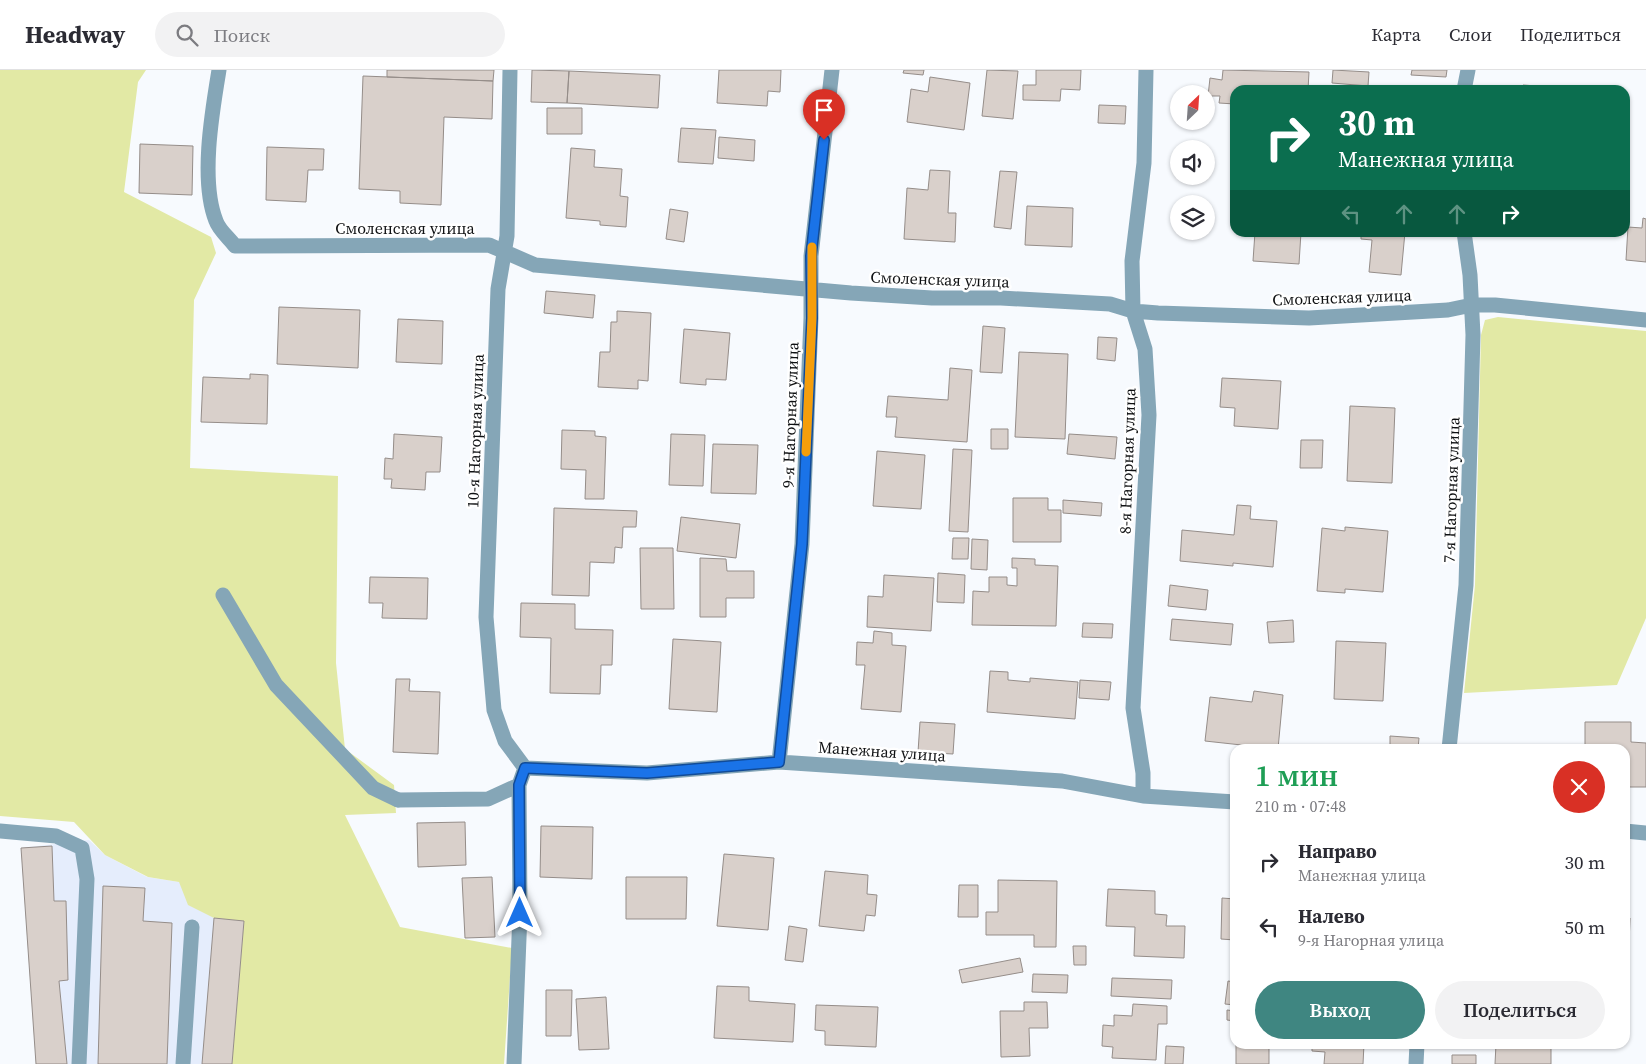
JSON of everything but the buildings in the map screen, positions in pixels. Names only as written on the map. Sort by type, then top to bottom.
[{"type":"street","name":"Смоленская улица","points":[[219,70],[212,113],[208,181],[216,222],[235,246],[489,245],[535,266],[932,298],[1001,298],[1110,304],[1133,311],[1309,318],[1448,310],[1472,305],[1495,305],[1646,320]]},
{"type":"street","name":"10-я Нагорная улица","points":[[510,70],[507,236],[498,289],[486,617],[494,710],[505,741],[525,768]]},
{"type":"street","name":"9-я Нагорная улица","points":[[779,762],[802,544],[811,256],[832,70]]},
{"type":"street","name":"8-я Нагорная улица","points":[[1143,796],[1143,773],[1133,708],[1149,415],[1145,349],[1133,311],[1132,261],[1144,163],[1146,70]]},
{"type":"street","points":[[1465,85],[1468,70]]},
{"type":"street","name":"7-я Нагорная улица","points":[[1450,744],[1466,585],[1472,305],[1465,237]]},
{"type":"street","points":[[223,595],[276,685],[373,788],[398,800],[488,799],[519,785]]},
{"type":"street","name":"Манежная улица","points":[[525,768],[647,773],[779,762],[1062,781],[1143,796],[1230,802]]},
{"type":"street","points":[[514,1064],[520,913],[519,785],[525,768]]},
{"type":"street","points":[[0,831],[56,836],[82,848],[87,879],[79,1064]]},
{"type":"street","points":[[1630,831],[1646,833]]},
{"type":"street","points":[[183,1064],[192,926]]},
{"type":"street","points":[[1416,1064],[1417,1049]]},
{"type":"shaded area","points":[[89,840],[105,855],[147,877],[179,882],[214,918],[244,921],[232,1064],[36,1064],[21,848]]},
{"type":"green space","points":[[0,70],[146,70],[138,82],[124,192],[211,237],[216,253],[194,300],[190,468],[338,476],[336,663],[345,749],[394,785],[396,813],[345,815],[400,927],[512,948],[504,1064],[232,1064],[244,921],[214,918],[188,905],[179,882],[148,877],[105,855],[74,822],[0,816]]},
{"type":"green space","points":[[1498,317],[1646,331],[1646,618],[1617,685],[1464,693],[1475,585],[1481,335],[1485,320]]},
{"type":"slow traffic","points":[[806,452],[812,318],[812,247]]},
{"type":"route","points":[[520,913],[519,785],[525,768],[647,773],[779,762],[782,719],[802,544],[812,318],[811,256],[824,140]]}]
